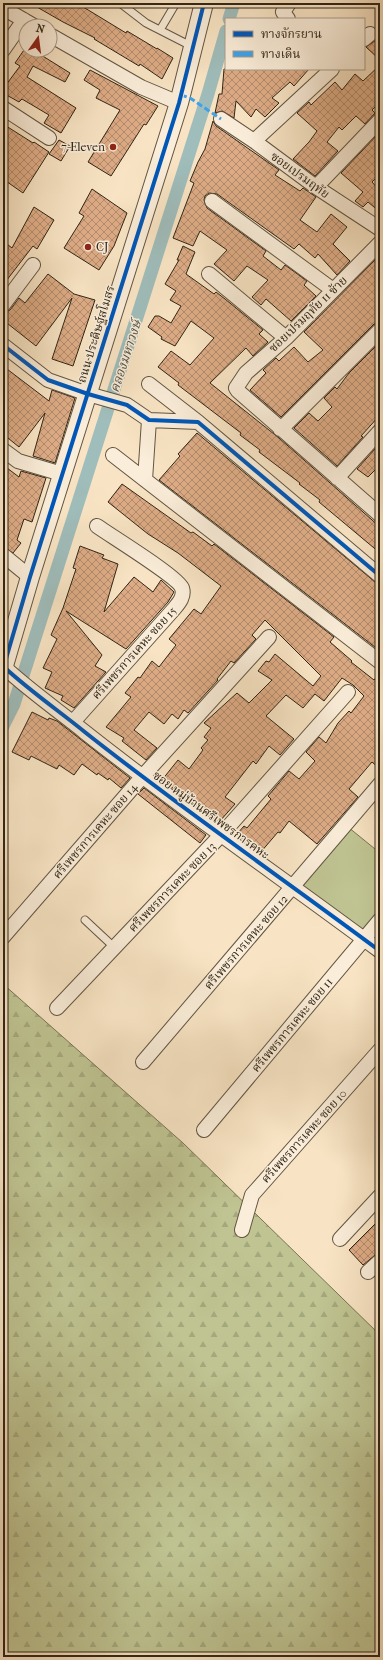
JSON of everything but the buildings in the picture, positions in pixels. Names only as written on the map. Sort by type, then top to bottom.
[{"type":"street","points":[[287,18],[283,12],[288,3]]},
{"type":"street","name":"ถนน ประดิษฐ์สโมสร","points":[[4,668],[62,474],[92,396],[179,103],[203,4]]},
{"type":"street","points":[[3,8],[20,18]]},
{"type":"street","points":[[3,50],[18,34]]},
{"type":"street","points":[[58,40],[141,87],[179,103]]},
{"type":"street","points":[[254,141],[331,70]]},
{"type":"street","points":[[3,108],[49,138]]},
{"type":"street","name":"ซอยเปรมฤทัย","points":[[221,119],[254,141],[316,187],[380,229]]},
{"type":"street","points":[[316,187],[380,120]]},
{"type":"street","points":[[212,201],[333,290]]},
{"type":"street","name":"ซอยเปรมฤทัย 11 ซ้าย","points":[[280,429],[238,391],[236,388],[237,385],[246,373],[286,338],[380,244]]},
{"type":"street","points":[[3,305],[33,265]]},
{"type":"street","points":[[209,274],[286,338]]},
{"type":"street","points":[[380,330],[280,429],[380,516]]},
{"type":"street","points":[[3,345],[48,380],[92,396],[127,405],[149,420],[198,422]]},
{"type":"street","points":[[149,384],[198,422],[380,576]]},
{"type":"street","points":[[145,480],[149,420]]},
{"type":"street","points":[[337,478],[380,431]]},
{"type":"street","points":[[3,450],[18,461],[62,474]]},
{"type":"street","points":[[113,455],[380,662]]},
{"type":"street","name":"ศรีเพชรการเคหะ ซอย 15","points":[[73,722],[182,598],[182,589],[180,585],[167,574],[97,526]]},
{"type":"street","points":[[3,555],[30,577]]},
{"type":"street","name":"ศรีเพชรการเคหะ ซอย 14","points":[[3,937],[142,777],[269,637]]},
{"type":"street","name":"ซอย หมู่บ้านศรีเพชรการคหะ","points":[[4,668],[142,777],[294,886],[380,951]]},
{"type":"street","name":"ศรีเพชรการเคหะ ซอย 13","points":[[57,1008],[221,835],[348,692]]},
{"type":"street","name":"ศรีเพชรการเคหะ ซอย 12","points":[[143,1062],[380,784]]},
{"type":"street","name":"ศรีเพชรการเคหะ ซอย 11","points":[[204,1130],[380,920]]},
{"type":"street","name":"ศรีเพชรการเคหะ ซอย 10","points":[[242,1230],[252,1195],[380,1050]]},
{"type":"street","points":[[340,1239],[380,1196]]},
{"type":"street","points":[[368,1272],[380,1261]]},
{"type":"lane","points":[[120,3],[139,19],[193,47]]},
{"type":"lane","points":[[160,30],[176,3]]},
{"type":"lane","points":[[85,920],[114,948]]},
{"type":"green space","points":[[348,827],[380,853],[380,925],[366,941],[294,888]]},
{"type":"green space","points":[[3,984],[183,1143],[380,1335],[380,1657],[3,1657]]},
{"type":"waterway","name":"คลองมหาวงษ์","points":[[229,18],[234,3]]},
{"type":"waterway","name":"คลองมหาวงษ์","points":[[3,726],[14,704],[208,94],[225,34]]},
{"type":"marked path","points":[[181,95],[190,98],[221,119]]},
{"type":"cycle path","points":[[3,669],[30,577],[179,103],[204,3]]},
{"type":"cycle path","points":[[3,345],[48,380],[88,394],[127,405],[149,420],[198,422],[380,576]]},
{"type":"cycle path","points":[[4,667],[34,693],[159,789],[380,951]]},
{"type":"place","name":"7-Eleven","points":[[113,147]]},
{"type":"place","name":"CJ","points":[[88,247]]}]
